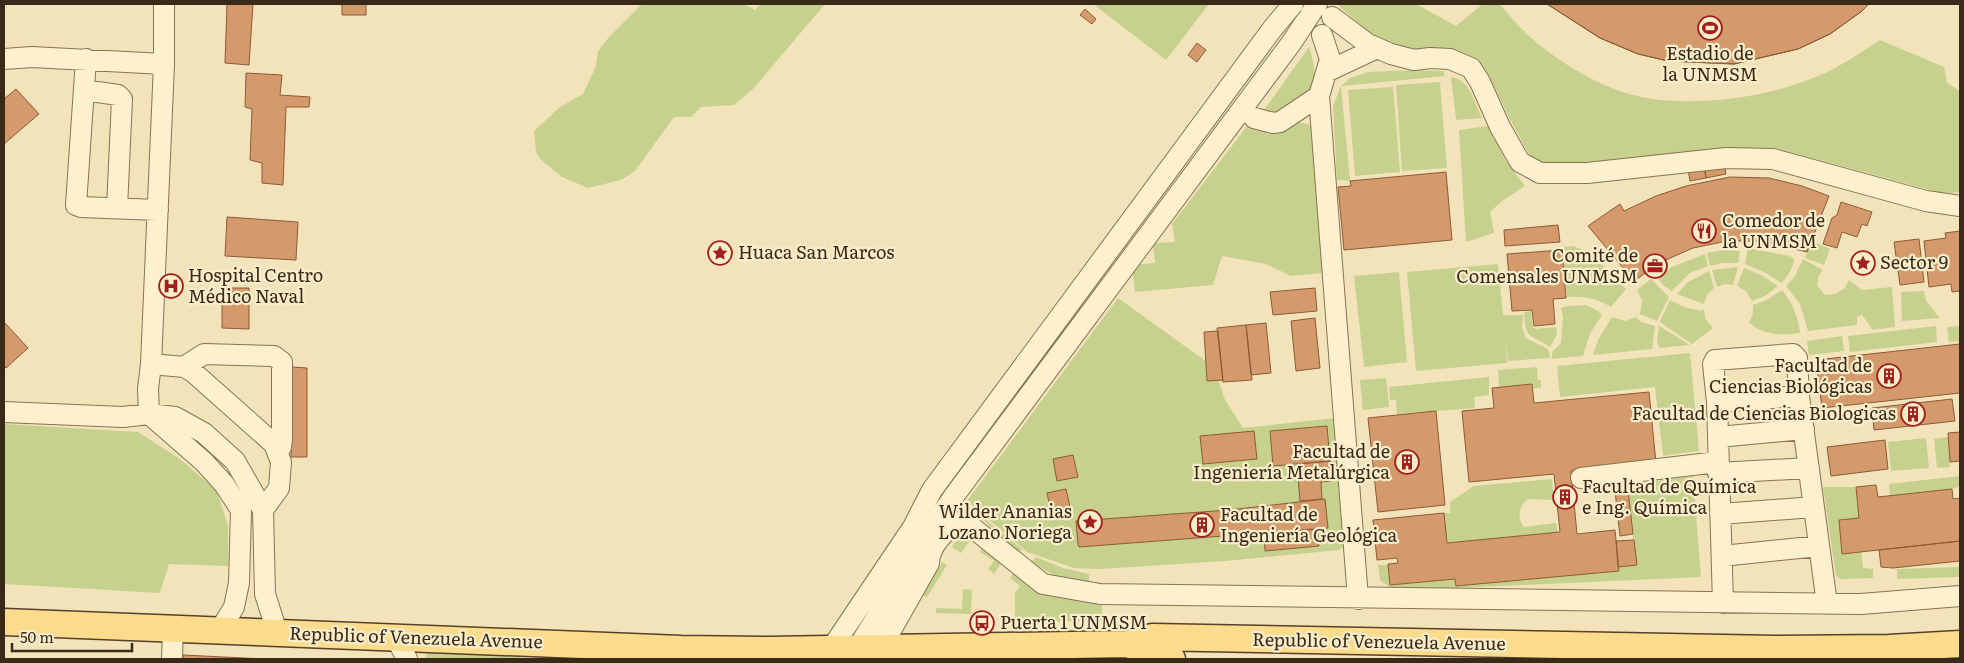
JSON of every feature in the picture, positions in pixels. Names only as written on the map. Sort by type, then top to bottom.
[{"type":"main road","name":"Republic of Venezuela Avenue","points":[[4,622],[277,632],[402,648],[737,655],[770,655],[831,649],[1128,644],[1152,637],[1274,650],[1775,649],[1889,648],[1960,644]]},
{"type":"main road","name":"Republic of Venezuela Avenue","points":[[1128,644],[1172,659]]},
{"type":"street","points":[[164,4],[164,64],[151,364],[148,389],[149,414],[204,462],[224,484],[241,510],[239,583],[234,607],[220,630]]},
{"type":"street","points":[[831,649],[913,527],[932,490],[1273,28],[1293,4]]},
{"type":"street","points":[[869,649],[926,537],[954,496],[1292,42],[1317,4]]},
{"type":"street","points":[[1358,599],[1319,96],[1330,59],[1325,41],[1338,21],[1368,44],[1391,54],[1414,60],[1430,58],[1450,59],[1471,68],[1480,82],[1500,127],[1520,162],[1540,173],[1587,173],[1726,158],[1773,159],[1926,201],[1960,206]]},
{"type":"street","points":[[1326,72],[1377,48]]},
{"type":"street","points":[[4,59],[32,57],[164,64]]},
{"type":"street","points":[[86,59],[76,205],[81,207],[158,210]]},
{"type":"street","points":[[84,90],[118,95],[122,99],[117,208]]},
{"type":"street","points":[[1254,118],[1273,123],[1280,122],[1319,96]]},
{"type":"street","points":[[184,367],[204,354],[274,356],[279,358],[282,362],[282,439],[278,452]]},
{"type":"street","points":[[1723,603],[1717,402],[1713,364],[1715,360],[1796,355],[1799,396],[1827,604]]},
{"type":"street","points":[[151,364],[184,367],[192,372],[274,444],[281,462],[280,488],[263,510]]},
{"type":"street","points":[[1717,402],[1799,396]]},
{"type":"street","points":[[4,412],[123,417],[149,414],[175,417],[204,433],[235,461],[263,510],[265,594],[277,632]]},
{"type":"street","points":[[1718,437],[1804,429]]},
{"type":"street","points":[[1581,478],[1718,468],[1809,468]]},
{"type":"street","points":[[1720,514],[1814,507]]},
{"type":"street","points":[[869,649],[929,563],[937,560],[950,540],[950,530],[955,525],[965,522],[1043,584],[1100,594],[1827,604],[1862,604],[1960,596]]},
{"type":"street","points":[[1722,556],[1819,546]]},
{"type":"street","points":[[172,659],[173,628]]},
{"type":"green space","points":[[642,4],[744,4],[755,10],[761,4],[825,4],[754,88],[734,105],[701,107],[691,117],[674,117],[635,171],[621,180],[588,188],[562,177],[540,159],[536,152],[534,131],[560,107],[583,94],[596,66],[598,51],[609,37]]},
{"type":"green space","points":[[1093,4],[1209,4],[1166,60]]},
{"type":"green space","points":[[1340,4],[1416,4],[1456,26],[1483,4],[1499,4],[1537,43],[1558,59],[1580,72],[1614,89],[1637,96],[1662,100],[1717,100],[1771,91],[1818,76],[1850,60],[1880,40],[1944,67],[1947,83],[1960,91],[1960,192],[1945,194],[1779,149],[1750,148],[1654,159],[1550,166],[1537,161],[1529,154],[1488,75],[1477,61],[1467,54],[1457,51],[1402,48],[1391,45],[1364,27],[1339,6]]},
{"type":"green space","points":[[1309,47],[1314,73],[1313,82],[1309,90],[1296,103],[1275,118],[1262,113]]},
{"type":"green space","points":[[1443,71],[1445,76],[1341,86],[1350,78],[1368,72]]},
{"type":"green space","points":[[1451,77],[1458,79],[1467,87],[1482,118],[1456,120]]},
{"type":"green space","points":[[1440,82],[1447,168],[1402,171],[1396,85]]},
{"type":"green space","points":[[1341,86],[1350,181],[1337,180],[1333,106]]},
{"type":"green space","points":[[1393,87],[1400,172],[1355,176],[1348,90]]},
{"type":"green space","points":[[1289,120],[1311,125],[1323,273],[1291,276],[1266,264],[1222,256],[1213,285],[1135,292],[1132,265],[1155,263],[1153,243],[1175,242],[1172,224],[1251,121],[1269,135]]},
{"type":"green space","points":[[1488,126],[1506,161],[1525,186],[1502,201],[1490,212],[1494,233],[1466,242],[1459,130]]},
{"type":"green space","points":[[1812,241],[1830,249],[1824,265],[1805,258]]},
{"type":"green space","points":[[1573,246],[1591,253],[1626,289],[1611,307],[1590,298],[1567,297],[1562,247]]},
{"type":"green space","points":[[1748,248],[1794,258],[1790,271],[1781,283],[1766,273],[1745,264]]},
{"type":"green space","points":[[1723,250],[1740,251],[1738,263],[1722,263],[1710,266],[1707,253]]},
{"type":"green space","points":[[1705,254],[1708,266],[1690,273],[1672,291],[1664,286],[1657,277],[1672,267]]},
{"type":"green space","points":[[1803,259],[1823,270],[1819,275],[1817,285],[1825,295],[1835,294],[1845,288],[1848,291],[1845,287],[1849,280],[1862,290],[1892,287],[1895,327],[1873,330],[1862,315],[1857,317],[1857,325],[1808,331],[1800,304],[1786,286],[1795,276]]},
{"type":"green space","points":[[1498,264],[1503,315],[1523,315],[1522,327],[1526,338],[1548,349],[1550,358],[1508,361],[1506,343],[1507,363],[1416,371],[1407,272]]},
{"type":"green space","points":[[1738,267],[1733,285],[1724,284],[1717,287],[1712,270]]},
{"type":"green space","points":[[1744,268],[1761,275],[1778,286],[1765,296],[1752,301],[1746,291],[1737,286]]},
{"type":"green space","points":[[1709,271],[1714,288],[1707,295],[1704,304],[1677,294],[1688,282]]},
{"type":"green space","points":[[1399,272],[1407,362],[1364,367],[1354,276]]},
{"type":"green space","points":[[1651,279],[1669,297],[1657,321],[1640,314],[1642,300],[1637,290]]},
{"type":"green space","points":[[1782,290],[1794,310],[1800,333],[1773,334],[1749,323],[1753,313],[1753,305],[1767,300]]},
{"type":"green space","points":[[1924,291],[1926,301],[1940,318],[1902,321],[1901,292]]},
{"type":"green space","points":[[1118,298],[1214,367],[1225,400],[1243,428],[1336,418],[1346,544],[1339,550],[1225,561],[1100,569],[1074,568],[1027,552],[967,501]]},
{"type":"green space","points":[[1670,300],[1684,307],[1701,311],[1704,309],[1705,318],[1713,328],[1692,344],[1660,322]]},
{"type":"green space","points":[[1586,305],[1602,315],[1590,334],[1583,356],[1552,359],[1552,352],[1561,343],[1563,317],[1561,308]]},
{"type":"green space","points":[[1531,311],[1533,327],[1536,329],[1556,327],[1557,334],[1550,347],[1528,332],[1524,312]]},
{"type":"green space","points":[[1612,317],[1625,321],[1636,317],[1641,322],[1655,326],[1652,349],[1593,355],[1598,340]]},
{"type":"green space","points":[[1659,326],[1690,345],[1659,348],[1657,340]]},
{"type":"green space","points":[[1936,326],[1937,342],[1850,352],[1848,336]]},
{"type":"green space","points":[[1960,326],[1960,341],[1949,342],[1947,327]]},
{"type":"green space","points":[[1842,336],[1844,351],[1809,355],[1807,341]]},
{"type":"green space","points":[[1690,353],[1699,451],[1663,456],[1655,387],[1560,397],[1557,366]]},
{"type":"green space","points":[[1537,367],[1541,388],[1532,389],[1532,384],[1499,387],[1498,370]]},
{"type":"green space","points":[[1489,377],[1489,395],[1474,397],[1475,408],[1397,414],[1396,400],[1390,400],[1389,387]]},
{"type":"green space","points":[[1386,378],[1389,407],[1363,410],[1360,380]]},
{"type":"green space","points":[[4,424],[138,432],[180,459],[217,491],[228,526],[228,566],[169,564],[160,593],[4,584]]},
{"type":"green space","points":[[1948,437],[1950,467],[1937,468],[1934,439]]},
{"type":"green space","points":[[1926,438],[1929,468],[1891,471],[1888,442]]},
{"type":"green space","points":[[1693,476],[1701,577],[1456,588],[1391,588],[1380,580],[1378,565],[1388,565],[1390,585],[1455,579],[1456,586],[1619,571],[1618,567],[1636,565],[1627,485]]},
{"type":"green space","points":[[1960,476],[1960,486],[1952,489],[1890,496],[1889,484]]},
{"type":"green space","points":[[1552,479],[1554,500],[1528,499],[1522,505],[1519,516],[1524,527],[1556,523],[1558,533],[1447,543],[1444,513],[1450,513],[1450,502],[1474,486]]},
{"type":"green space","points":[[1823,487],[1856,487],[1859,518],[1839,520],[1842,554],[1861,552],[1863,568],[1873,569],[1873,578],[1841,579],[1836,576]]},
{"type":"green space","points":[[975,511],[1022,549],[1018,553]]},
{"type":"green space","points":[[961,532],[965,532],[972,538],[961,553],[952,547]]},
{"type":"green space","points":[[982,548],[1002,562],[994,574],[988,569],[994,561],[980,552]]},
{"type":"green space","points":[[1036,557],[1063,568],[1089,574],[1089,584],[1057,577],[1031,562]]},
{"type":"green space","points":[[942,562],[947,565],[927,597],[922,595]]},
{"type":"green space","points":[[1960,567],[1960,577],[1897,579],[1897,569]]},
{"type":"green space","points":[[1014,572],[1074,599],[1102,604],[1102,621],[1015,622],[1015,593],[1020,586],[1010,578]]},
{"type":"green space","points":[[963,589],[972,590],[971,614],[936,613],[936,608],[962,609]]},
{"type":"green space","points":[[427,644],[520,649],[519,659],[426,659]]},
{"type":"building","points":[[227,4],[253,4],[249,65],[225,63]]},
{"type":"building","points":[[342,4],[366,4],[366,15],[342,15]]},
{"type":"building","name":"Estadio de la UNMSM","points":[[1547,4],[1869,4],[1830,34],[1798,49],[1734,64],[1668,61],[1638,54],[1600,38]]},
{"type":"building","name":"Estadio de la UNMSM","points":[[1547,4],[1869,4],[1830,34],[1798,49],[1734,64],[1668,61],[1638,54],[1600,38]]},
{"type":"building","points":[[1085,9],[1096,19],[1092,24],[1080,15]]},
{"type":"building","points":[[1197,43],[1206,50],[1197,62],[1188,55]]},
{"type":"building","points":[[246,73],[282,75],[280,95],[310,97],[309,107],[286,107],[283,185],[262,183],[262,163],[250,160],[252,109],[245,107]]},
{"type":"building","points":[[16,89],[39,114],[4,144],[4,99]]},
{"type":"building","points":[[1724,163],[1726,174],[1706,178],[1704,167]]},
{"type":"building","points":[[1704,167],[1706,178],[1690,181],[1688,169]]},
{"type":"building","points":[[1446,172],[1452,240],[1344,250],[1338,187],[1351,186],[1350,181]]},
{"type":"building","name":"Comedor de la UNMSM","points":[[1730,177],[1769,178],[1802,186],[1829,196],[1807,252],[1761,241],[1727,241],[1693,248],[1661,262],[1634,281],[1588,226],[1620,204],[1624,211],[1656,196],[1686,186]]},
{"type":"building","points":[[1841,202],[1872,212],[1867,226],[1862,224],[1857,237],[1842,232],[1837,248],[1823,244],[1832,218],[1837,215]]},
{"type":"building","points":[[227,217],[298,222],[296,260],[225,256]]},
{"type":"building","points":[[1558,225],[1560,242],[1505,246],[1504,230]]},
{"type":"building","points":[[1960,231],[1960,291],[1952,292],[1951,284],[1929,287],[1924,241],[1946,238],[1945,233]]},
{"type":"building","points":[[1919,239],[1924,282],[1900,285],[1894,242]]},
{"type":"building","points":[[1562,250],[1566,298],[1553,299],[1555,324],[1534,326],[1532,310],[1512,311],[1507,254]]},
{"type":"building","points":[[222,288],[249,288],[249,329],[222,328]]},
{"type":"building","points":[[1315,288],[1317,311],[1273,315],[1270,292]]},
{"type":"building","points":[[1315,318],[1320,368],[1296,371],[1291,321]]},
{"type":"building","points":[[4,322],[28,348],[6,368],[4,366]]},
{"type":"building","points":[[1266,323],[1271,373],[1251,375],[1246,325]]},
{"type":"building","points":[[1246,325],[1252,380],[1223,382],[1217,328]]},
{"type":"building","points":[[1218,331],[1223,380],[1207,381],[1204,332]]},
{"type":"building","name":"Facultad de Ciencias Biológicas","points":[[1960,344],[1960,393],[1822,408],[1816,360]]},
{"type":"building","points":[[292,367],[307,368],[307,457],[291,457]]},
{"type":"building","name":"Facultad de Química e Ing. Química","points":[[1532,384],[1534,403],[1649,392],[1656,463],[1571,471],[1577,534],[1615,530],[1619,571],[1456,586],[1455,579],[1390,585],[1388,564],[1398,563],[1397,558],[1377,560],[1373,520],[1444,513],[1447,543],[1560,532],[1554,474],[1469,482],[1462,411],[1494,408],[1492,388]]},
{"type":"building","name":"Facultad de Ciencias Biologicas","points":[[1952,399],[1955,421],[1874,430],[1872,408]]},
{"type":"building","name":"Facultad de Ingeniería Metalúrgica","points":[[1436,411],[1445,505],[1378,512],[1368,418]]},
{"type":"building","points":[[1327,426],[1330,461],[1273,466],[1270,431]]},
{"type":"building","points":[[1254,431],[1257,459],[1203,464],[1200,436]]},
{"type":"building","points":[[1960,432],[1960,461],[1950,462],[1948,433]]},
{"type":"building","points":[[1885,440],[1888,469],[1831,476],[1827,447]]},
{"type":"building","points":[[1073,455],[1078,477],[1057,481],[1053,459]]},
{"type":"building","points":[[1330,461],[1331,481],[1321,482],[1322,499],[1300,501],[1297,464]]},
{"type":"building","points":[[1876,485],[1878,497],[1952,489],[1953,499],[1960,498],[1960,541],[1842,554],[1839,520],[1859,518],[1856,487]]},
{"type":"building","points":[[1066,489],[1071,512],[1052,516],[1047,493]]},
{"type":"building","points":[[1628,489],[1633,534],[1620,536],[1615,491]]},
{"type":"building","name":"Facultad de Ingeniería Geológica","points":[[1325,499],[1328,528],[1079,547],[1078,544],[1076,521],[1229,510]]},
{"type":"building","points":[[1318,529],[1319,546],[1265,551],[1264,534]]},
{"type":"building","points":[[1634,540],[1637,565],[1618,567],[1616,541]]},
{"type":"building","points":[[1960,541],[1960,561],[1893,568],[1881,567],[1879,550]]},
{"type":"building","points":[[183,655],[264,659],[183,659]]},
{"type":"place","name":"Estadio de la UNMSM","points":[[1710,28]]},
{"type":"place","name":"Comedor de la UNMSM","points":[[1704,231]]},
{"type":"place","name":"Huaca San Marcos","points":[[720,253]]},
{"type":"place","name":"Sector 9","points":[[1863,263]]},
{"type":"place","name":"Comité de Comensales UNMSM","points":[[1655,266]]},
{"type":"place","name":"Hospital Centro Médico Naval","points":[[171,286]]},
{"type":"place","name":"Facultad de Ciencias Biológicas","points":[[1889,376]]},
{"type":"place","name":"Facultad de Ciencias Biologicas","points":[[1913,414]]},
{"type":"place","name":"Facultad de Ingeniería Metalúrgica","points":[[1407,462]]},
{"type":"place","name":"Facultad de Química e Ing. Química","points":[[1565,497]]},
{"type":"place","name":"Wilder Ananias Lozano Noriega","points":[[1090,522]]},
{"type":"place","name":"Facultad de Ingeniería Geológica","points":[[1202,525]]},
{"type":"place","name":"Puerta 1 UNMSM","points":[[982,623]]}]
